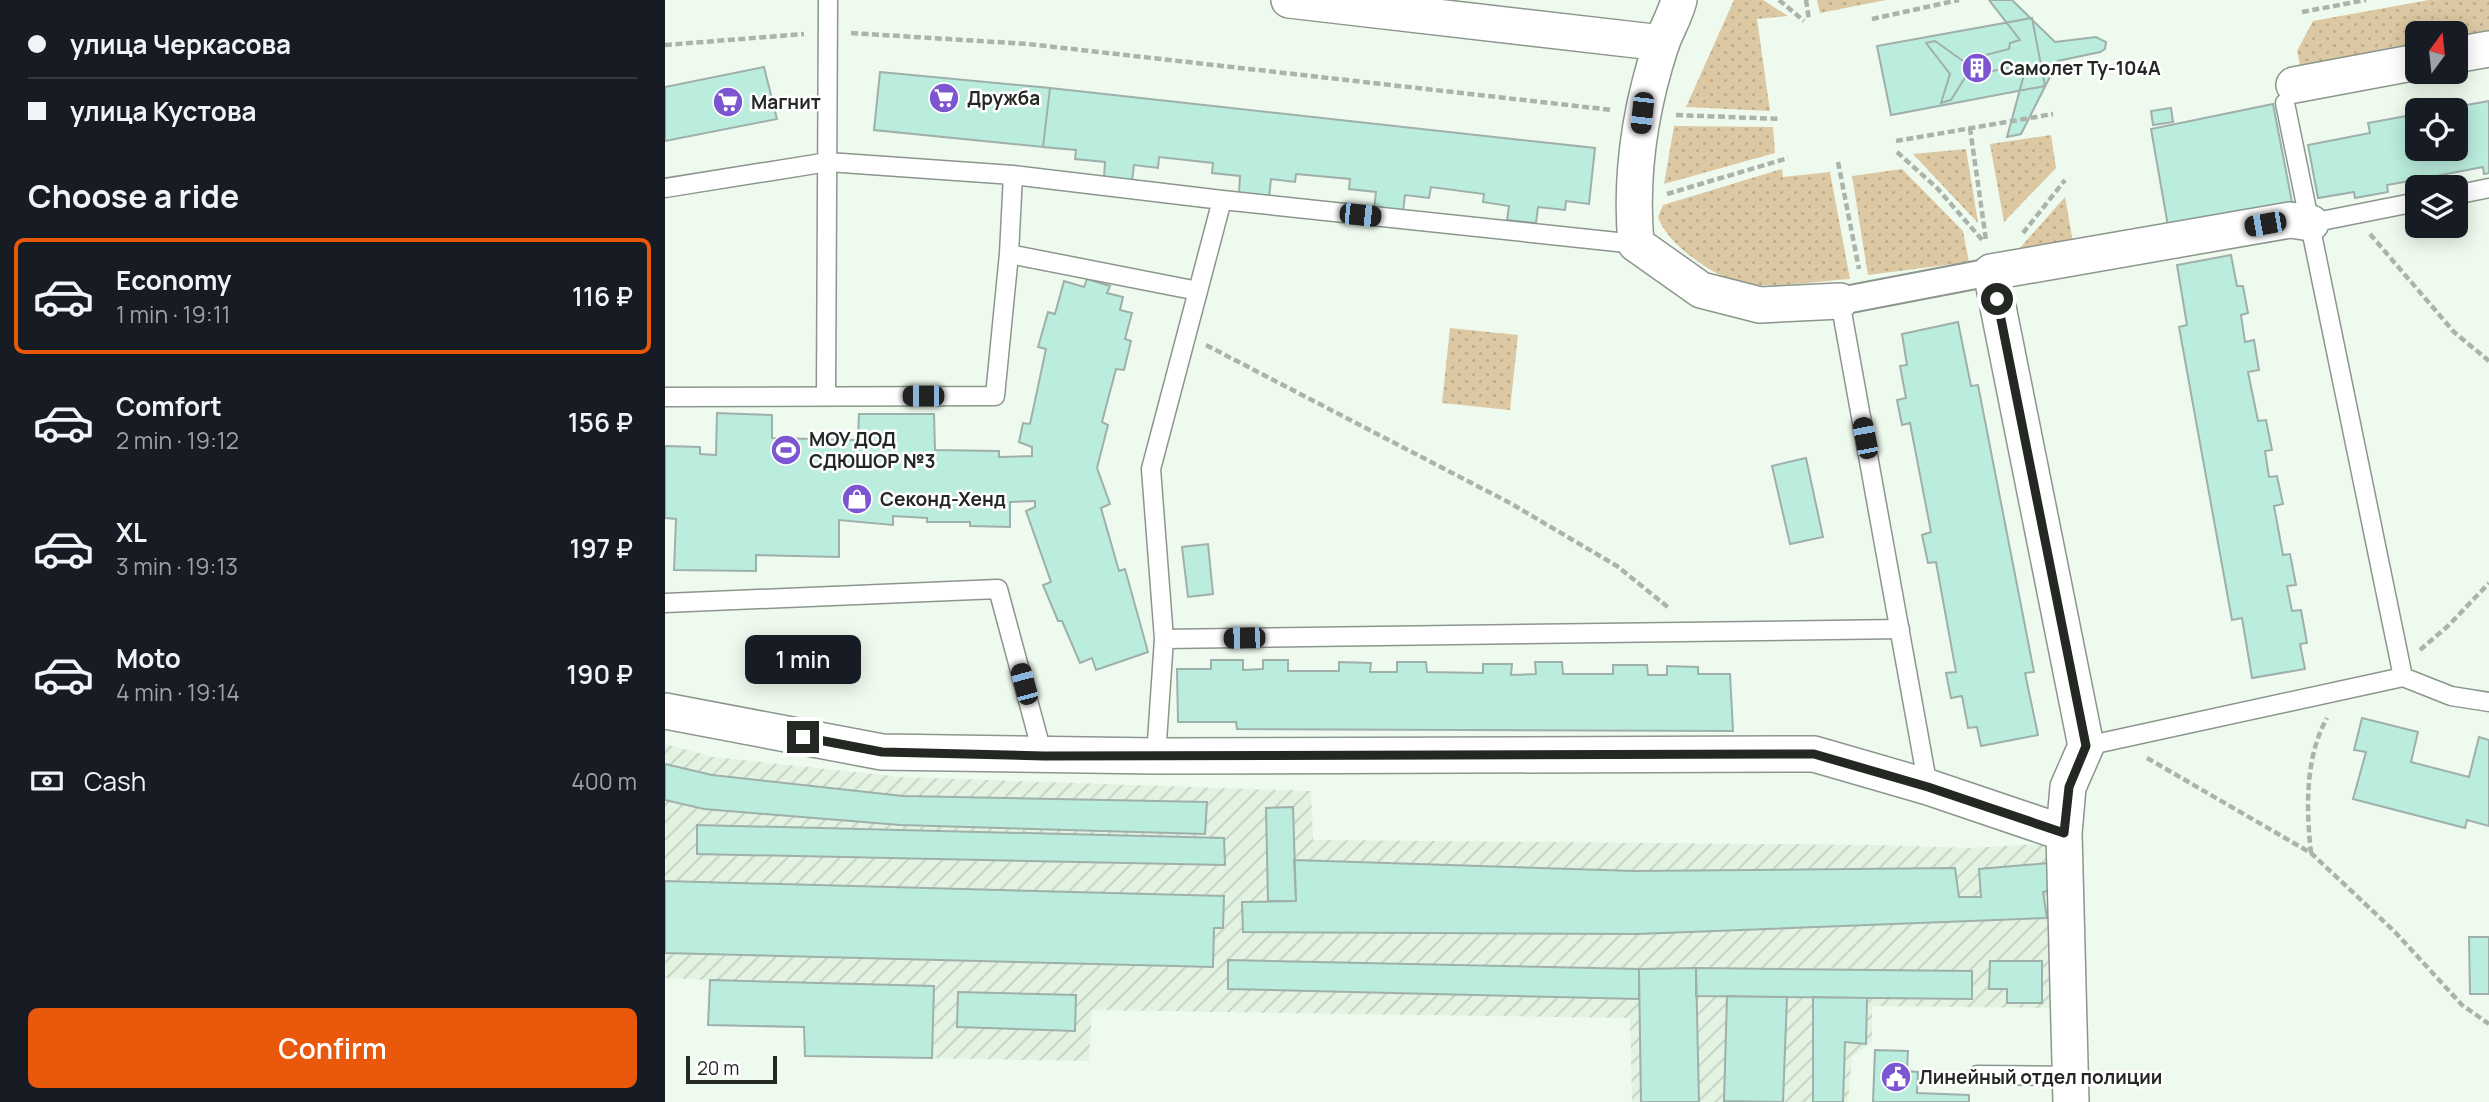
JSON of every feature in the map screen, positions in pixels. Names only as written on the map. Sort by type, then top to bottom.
[{"type":"street","points":[[1289,0],[1662,43]]},
{"type":"street","points":[[1679,0],[1677,11],[1662,43],[1642,113],[1632,205],[1636,244],[1701,290],[1761,305],[1852,299],[2290,220],[2311,223]]},
{"type":"street","points":[[2468,53],[2489,49]]},
{"type":"street","points":[[2290,94],[2405,65]]},
{"type":"street","points":[[1991,272],[2102,743],[2069,787],[2064,833],[2071,1089]]},
{"type":"street","points":[[665,711],[882,752],[1044,756],[1814,754],[1928,787],[2064,833]]},
{"type":"lane","points":[[826,396],[828,0]]},
{"type":"lane","points":[[2290,94],[2311,223],[2402,672]]},
{"type":"lane","points":[[665,188],[828,162],[1013,175],[1636,244]]},
{"type":"lane","points":[[665,397],[995,397],[1009,254],[1013,175]]},
{"type":"lane","points":[[2468,192],[2489,188]]},
{"type":"lane","points":[[1156,756],[1164,639],[1151,469],[1222,200]]},
{"type":"lane","points":[[2311,223],[2405,204]]},
{"type":"lane","points":[[1009,254],[1198,291]]},
{"type":"lane","points":[[1852,299],[1900,629],[1928,787]]},
{"type":"lane","points":[[665,603],[997,589],[1044,756]]},
{"type":"lane","points":[[1164,639],[1900,629]]},
{"type":"lane","points":[[2102,743],[2343,690],[2402,672],[2451,696],[2489,702]]},
{"type":"lane","points":[[1977,1075],[2071,1089]]},
{"type":"path","points":[[1779,0],[1807,20],[1806,0]]},
{"type":"path","points":[[1872,19],[1955,0]]},
{"type":"path","points":[[2302,12],[2366,0]]},
{"type":"path","points":[[665,45],[828,32],[1028,44],[1642,113],[1781,119]]},
{"type":"path","points":[[1896,141],[2053,114]]},
{"type":"path","points":[[1898,152],[1937,188],[1987,247],[1970,128]]},
{"type":"path","points":[[1632,205],[1788,158]]},
{"type":"path","points":[[1838,162],[1852,299]]},
{"type":"path","points":[[1991,272],[2065,180]]},
{"type":"path","points":[[2353,215],[2454,332],[2489,361]]},
{"type":"path","points":[[1187,334],[1522,510],[1617,566],[1698,632]]},
{"type":"path","points":[[2402,672],[2489,583]]},
{"type":"path","points":[[2311,853],[2306,812],[2317,737],[2343,690]]},
{"type":"path","points":[[2102,743],[2311,853],[2395,932],[2462,1005],[2489,1024]]},
{"type":"shaded area","points":[[1734,0],[1763,0],[1788,16],[1757,19],[1770,111],[1686,107]]},
{"type":"shaded area","points":[[1817,0],[1886,0],[1820,13]]},
{"type":"shaded area","points":[[2429,0],[2489,0],[2489,41],[2468,45],[2468,21],[2405,21],[2405,56],[2302,75],[2297,51],[2313,21]]},
{"type":"shaded area","points":[[1674,126],[1773,127],[1775,153],[1664,184]]},
{"type":"shaded area","points":[[2051,135],[2056,168],[2004,222],[1990,144]]},
{"type":"shaded area","points":[[1966,149],[1978,223],[1913,154]]},
{"type":"shaded area","points":[[1782,169],[1783,177],[1830,172],[1850,279],[1770,285],[1735,281],[1695,260],[1672,239],[1658,217],[1663,205]]},
{"type":"shaded area","points":[[1902,169],[1963,231],[1969,262],[1868,275],[1852,176]]},
{"type":"shaded area","points":[[2065,197],[2073,242],[2011,258]]},
{"type":"shaded area","points":[[1450,328],[1518,335],[1510,410],[1442,403]]},
{"type":"shaded area","points":[[665,744],[714,757],[901,777],[1311,791],[1313,840],[1969,848],[2055,843],[2060,1008],[1872,1006],[1872,1042],[1852,1057],[1848,1102],[1632,1102],[1630,1018],[1092,1010],[1089,1061],[805,1056],[804,1027],[708,1025],[710,980],[665,978]]},
{"type":"building","name":"Самолет Ту-104А","points":[[1989,0],[2012,0],[2055,42],[2096,37],[2106,42],[2105,49],[2100,52],[2058,61],[2021,134],[2007,137],[2025,71],[2015,71],[2013,67],[1966,76],[1951,100],[1941,103],[1950,74],[1926,43],[1935,41],[1963,61],[2009,49],[2010,43],[2020,40]]},
{"type":"building","points":[[2032,18],[2045,86],[1891,115],[1877,46]]},
{"type":"building","points":[[764,67],[777,119],[665,141],[665,87]]},
{"type":"building","points":[[880,72],[1050,88],[1043,147],[874,130]]},
{"type":"building","points":[[1050,88],[1595,148],[1589,204],[1566,201],[1565,210],[1538,207],[1536,223],[1507,220],[1509,206],[1483,202],[1484,194],[1431,187],[1429,198],[1405,195],[1403,212],[1374,209],[1376,192],[1349,189],[1350,179],[1296,174],[1295,182],[1271,179],[1269,197],[1239,193],[1240,176],[1212,173],[1213,163],[1159,157],[1158,168],[1134,165],[1132,181],[1104,178],[1105,162],[1075,159],[1076,150],[1043,147]]},
{"type":"building","points":[[2489,101],[2489,173],[2484,174],[2483,167],[2441,175],[2405,175],[2405,182],[2387,185],[2388,192],[2355,198],[2354,192],[2318,198],[2308,145],[2370,133],[2368,123],[2405,116],[2405,161],[2468,161],[2468,105]]},
{"type":"building","points":[[2273,104],[2292,202],[2168,226],[2151,129]]},
{"type":"building","points":[[2171,108],[2173,122],[2153,125],[2151,111]]},
{"type":"building","points":[[2231,255],[2237,286],[2243,286],[2248,313],[2241,315],[2245,342],[2254,340],[2259,370],[2248,372],[2258,421],[2266,420],[2272,450],[2265,451],[2269,477],[2277,476],[2283,504],[2274,506],[2283,555],[2290,554],[2296,585],[2287,586],[2292,611],[2301,610],[2307,643],[2300,644],[2305,669],[2252,678],[2242,618],[2232,620],[2179,327],[2187,325],[2177,265]]},
{"type":"building","points":[[1087,279],[1110,286],[1107,293],[1123,297],[1120,310],[1132,313],[1125,339],[1131,341],[1124,370],[1116,369],[1102,422],[1108,425],[1097,468],[1110,504],[1101,508],[1119,571],[1125,569],[1148,652],[1096,670],[1092,658],[1080,663],[1043,585],[1051,582],[1026,511],[1035,507],[1035,501],[1010,502],[1010,527],[970,526],[970,522],[927,522],[927,518],[893,516],[893,525],[839,520],[839,557],[756,555],[756,571],[674,570],[676,519],[665,518],[665,446],[700,447],[700,454],[716,455],[717,413],[772,415],[772,438],[858,440],[859,414],[934,414],[935,450],[999,451],[999,457],[1032,456],[1032,447],[1019,442],[1023,423],[1030,424],[1046,349],[1038,347],[1048,312],[1055,314],[1064,281],[1084,287]]},
{"type":"building","points":[[1958,322],[1971,386],[1978,385],[2034,672],[2025,673],[2038,735],[1981,746],[1977,727],[1968,728],[1962,696],[1951,698],[1946,673],[1956,672],[1936,562],[1928,563],[1922,535],[1931,532],[1910,423],[1902,425],[1897,400],[1906,398],[1900,366],[1907,365],[1902,334]]},
{"type":"building","points":[[1806,458],[1823,537],[1790,544],[1772,466]]},
{"type":"building","points":[[1208,544],[1213,594],[1188,597],[1182,547]]},
{"type":"building","points":[[1211,660],[1243,660],[1243,670],[1263,669],[1263,660],[1288,660],[1288,671],[1339,671],[1339,662],[1371,663],[1370,672],[1397,672],[1397,662],[1426,662],[1427,672],[1483,673],[1483,664],[1512,664],[1511,675],[1536,674],[1535,662],[1562,662],[1563,674],[1613,674],[1613,665],[1647,665],[1648,675],[1667,675],[1667,666],[1698,667],[1698,674],[1730,674],[1733,731],[1237,729],[1236,722],[1178,722],[1177,669],[1211,669]]},
{"type":"building","points":[[2362,718],[2418,732],[2411,762],[2469,777],[2479,737],[2489,740],[2489,826],[2467,820],[2465,828],[2353,799],[2366,752],[2354,750]]},
{"type":"building","points":[[665,764],[712,775],[903,796],[1207,802],[1205,834],[900,825],[704,809],[665,800]]},
{"type":"building","points":[[1293,807],[1296,901],[1268,901],[1266,808]]},
{"type":"building","points":[[697,825],[1224,838],[1225,865],[697,854]]},
{"type":"building","points":[[1294,860],[1634,871],[1955,868],[1959,897],[1981,897],[1979,869],[2049,863],[2051,890],[2043,892],[2047,918],[1637,934],[1243,932],[1242,902],[1296,901]]},
{"type":"building","points":[[665,881],[1224,896],[1223,928],[1214,928],[1213,967],[665,953]]},
{"type":"building","points":[[2469,937],[2489,937],[2489,994],[2470,994]]},
{"type":"building","points":[[1228,960],[1639,969],[1639,999],[1228,989]]},
{"type":"building","points":[[1990,961],[2042,961],[2042,1003],[2007,1003],[2007,989],[1989,989]]},
{"type":"building","points":[[1696,968],[1699,1102],[1641,1102],[1639,969]]},
{"type":"building","points":[[1696,968],[1972,971],[1972,999],[1696,996]]},
{"type":"building","points":[[710,980],[934,986],[932,1058],[805,1056],[804,1027],[708,1025]]},
{"type":"building","points":[[958,992],[1076,995],[1075,1031],[957,1027]]},
{"type":"building","points":[[1727,996],[1787,997],[1783,1102],[1724,1101]]},
{"type":"building","points":[[1813,997],[1867,998],[1866,1044],[1845,1042],[1843,1102],[1813,1102]]},
{"type":"building","name":"Линейный отдел полиции","points":[[1875,1050],[1908,1051],[1907,1071],[1918,1072],[1917,1093],[1969,1095],[1969,1102],[1873,1102]]},
{"type":"place","name":"Самолет Ту-104А","points":[[1977,68]]},
{"type":"place","name":"Дружба","points":[[944,98]]},
{"type":"place","name":"Магнит","points":[[728,102]]},
{"type":"place","name":"МОУ ДОД СДЮШОР №3","points":[[786,450]]},
{"type":"place","name":"Секонд-Хенд","points":[[857,499]]},
{"type":"place","name":"Линейный отдел полиции","points":[[1896,1077]]},
{"type":"route","points":[[803,737],[882,752],[1044,756],[1814,754],[1928,787],[2064,833],[2069,787],[2086,746],[1997,299]]}]
